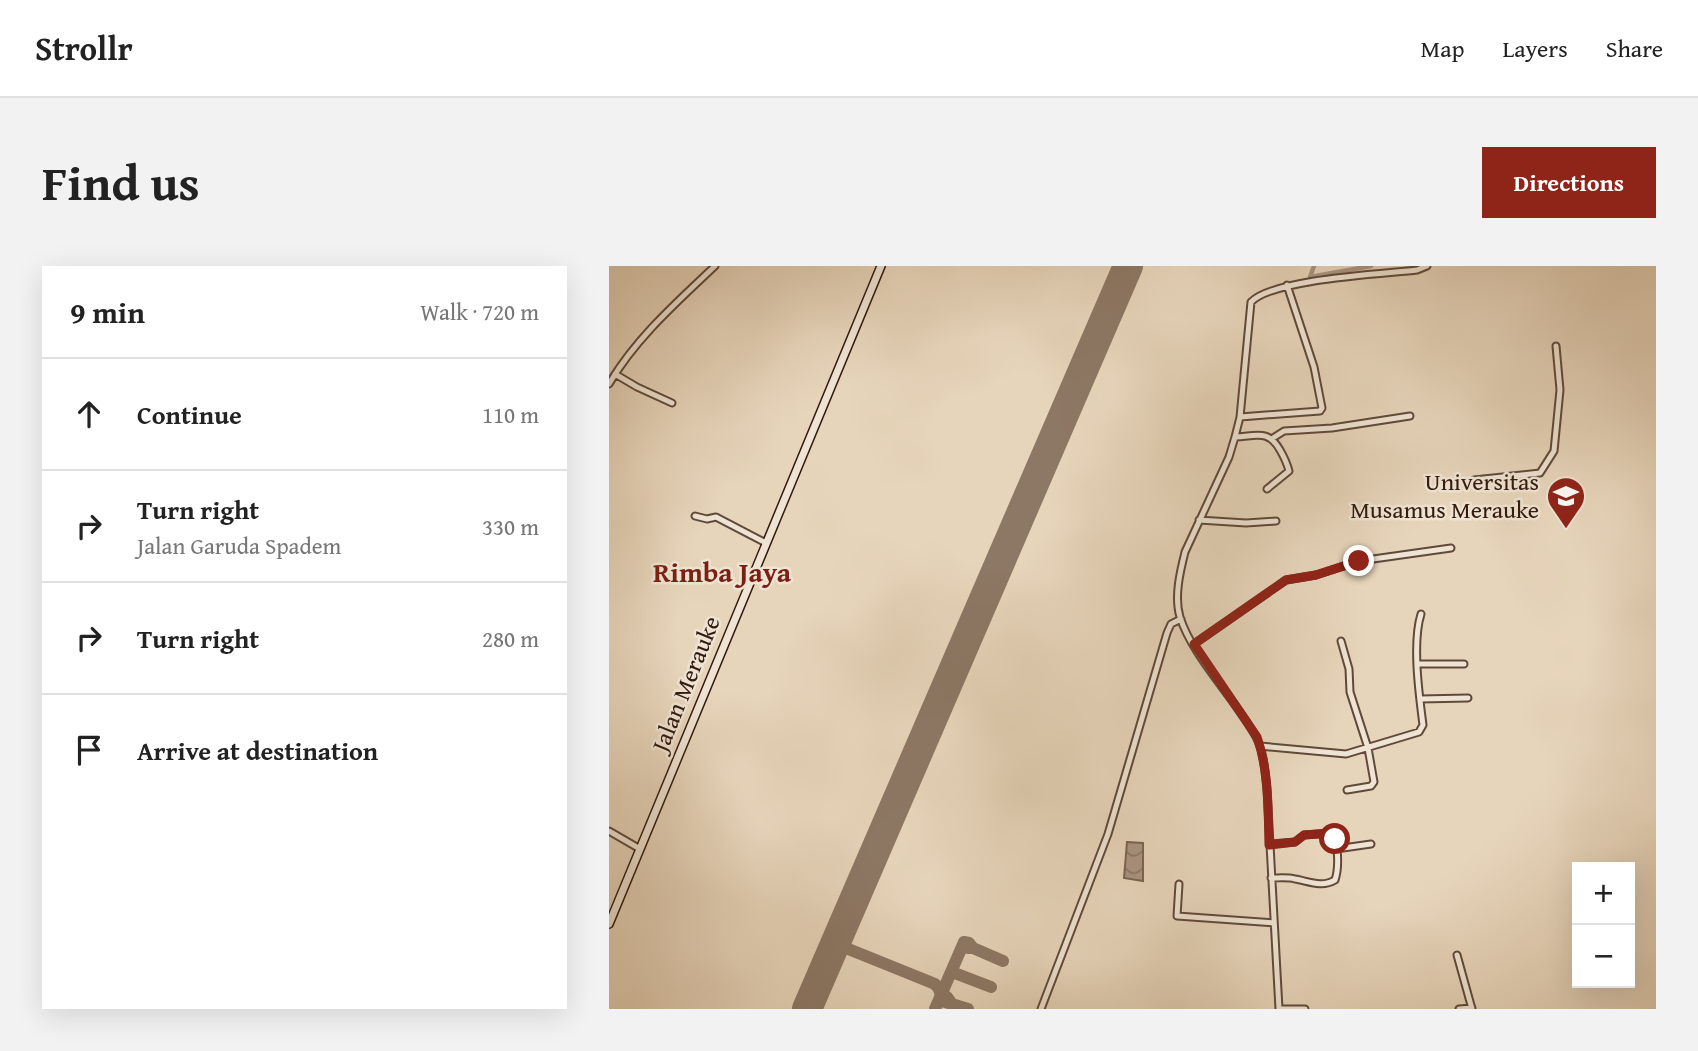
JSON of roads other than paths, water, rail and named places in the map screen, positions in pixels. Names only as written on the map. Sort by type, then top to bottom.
[{"type":"street","points":[[609,384],[653,327],[715,266]]},
{"type":"street","name":"Jalan Merauke","points":[[609,924],[881,266]]},
{"type":"street","points":[[1305,1009],[1279,1009],[1266,780],[1260,746],[1257,737],[1194,644],[1181,619],[1178,600],[1181,568],[1185,552],[1229,457],[1235,437],[1240,416],[1250,304],[1264,292],[1287,285],[1417,270],[1427,266]]},
{"type":"street","points":[[1240,416],[1320,411],[1322,408],[1314,367],[1287,285]]},
{"type":"street","points":[[1474,480],[1540,473],[1554,451],[1560,390],[1556,346]]},
{"type":"street","points":[[615,374],[672,402]]},
{"type":"street","points":[[1273,438],[1285,431],[1332,428],[1410,416]]},
{"type":"street","points":[[1235,437],[1267,435],[1273,438],[1289,471],[1267,489]]},
{"type":"street","points":[[695,516],[707,519],[716,517],[766,543]]},
{"type":"street","points":[[1199,520],[1246,523],[1276,521]]},
{"type":"street","points":[[1194,644],[1286,580],[1316,575],[1372,559],[1451,548]]},
{"type":"street","points":[[1260,746],[1339,754],[1368,748],[1421,730],[1423,724],[1417,664],[1418,622],[1421,614]]},
{"type":"street","points":[[1041,1009],[1108,834],[1167,632],[1171,624],[1181,619]]},
{"type":"street","points":[[1341,641],[1350,675],[1350,692],[1368,748],[1374,784],[1347,790]]},
{"type":"street","points":[[1417,664],[1464,664]]},
{"type":"street","points":[[1420,699],[1468,698]]},
{"type":"street","points":[[609,831],[640,849]]},
{"type":"street","points":[[1269,845],[1295,842],[1304,835],[1331,833],[1334,835],[1336,849],[1337,873],[1331,883],[1307,883],[1297,878],[1271,878]]},
{"type":"street","points":[[1336,849],[1371,844]]},
{"type":"street","points":[[1179,884],[1177,916],[1274,923]]},
{"type":"street","points":[[1457,955],[1472,1009],[1458,1009]]},
{"type":"water","points":[[1127,842],[1143,843],[1143,881],[1124,878]]},
{"type":"waterway","points":[[1314,266],[1310,277],[1371,266]]},
{"type":"place","name":"Universitas Musamus Merauke","points":[[1566,530]]},
{"type":"district","name":"Rimba Jaya","points":[[722,572]]}]
